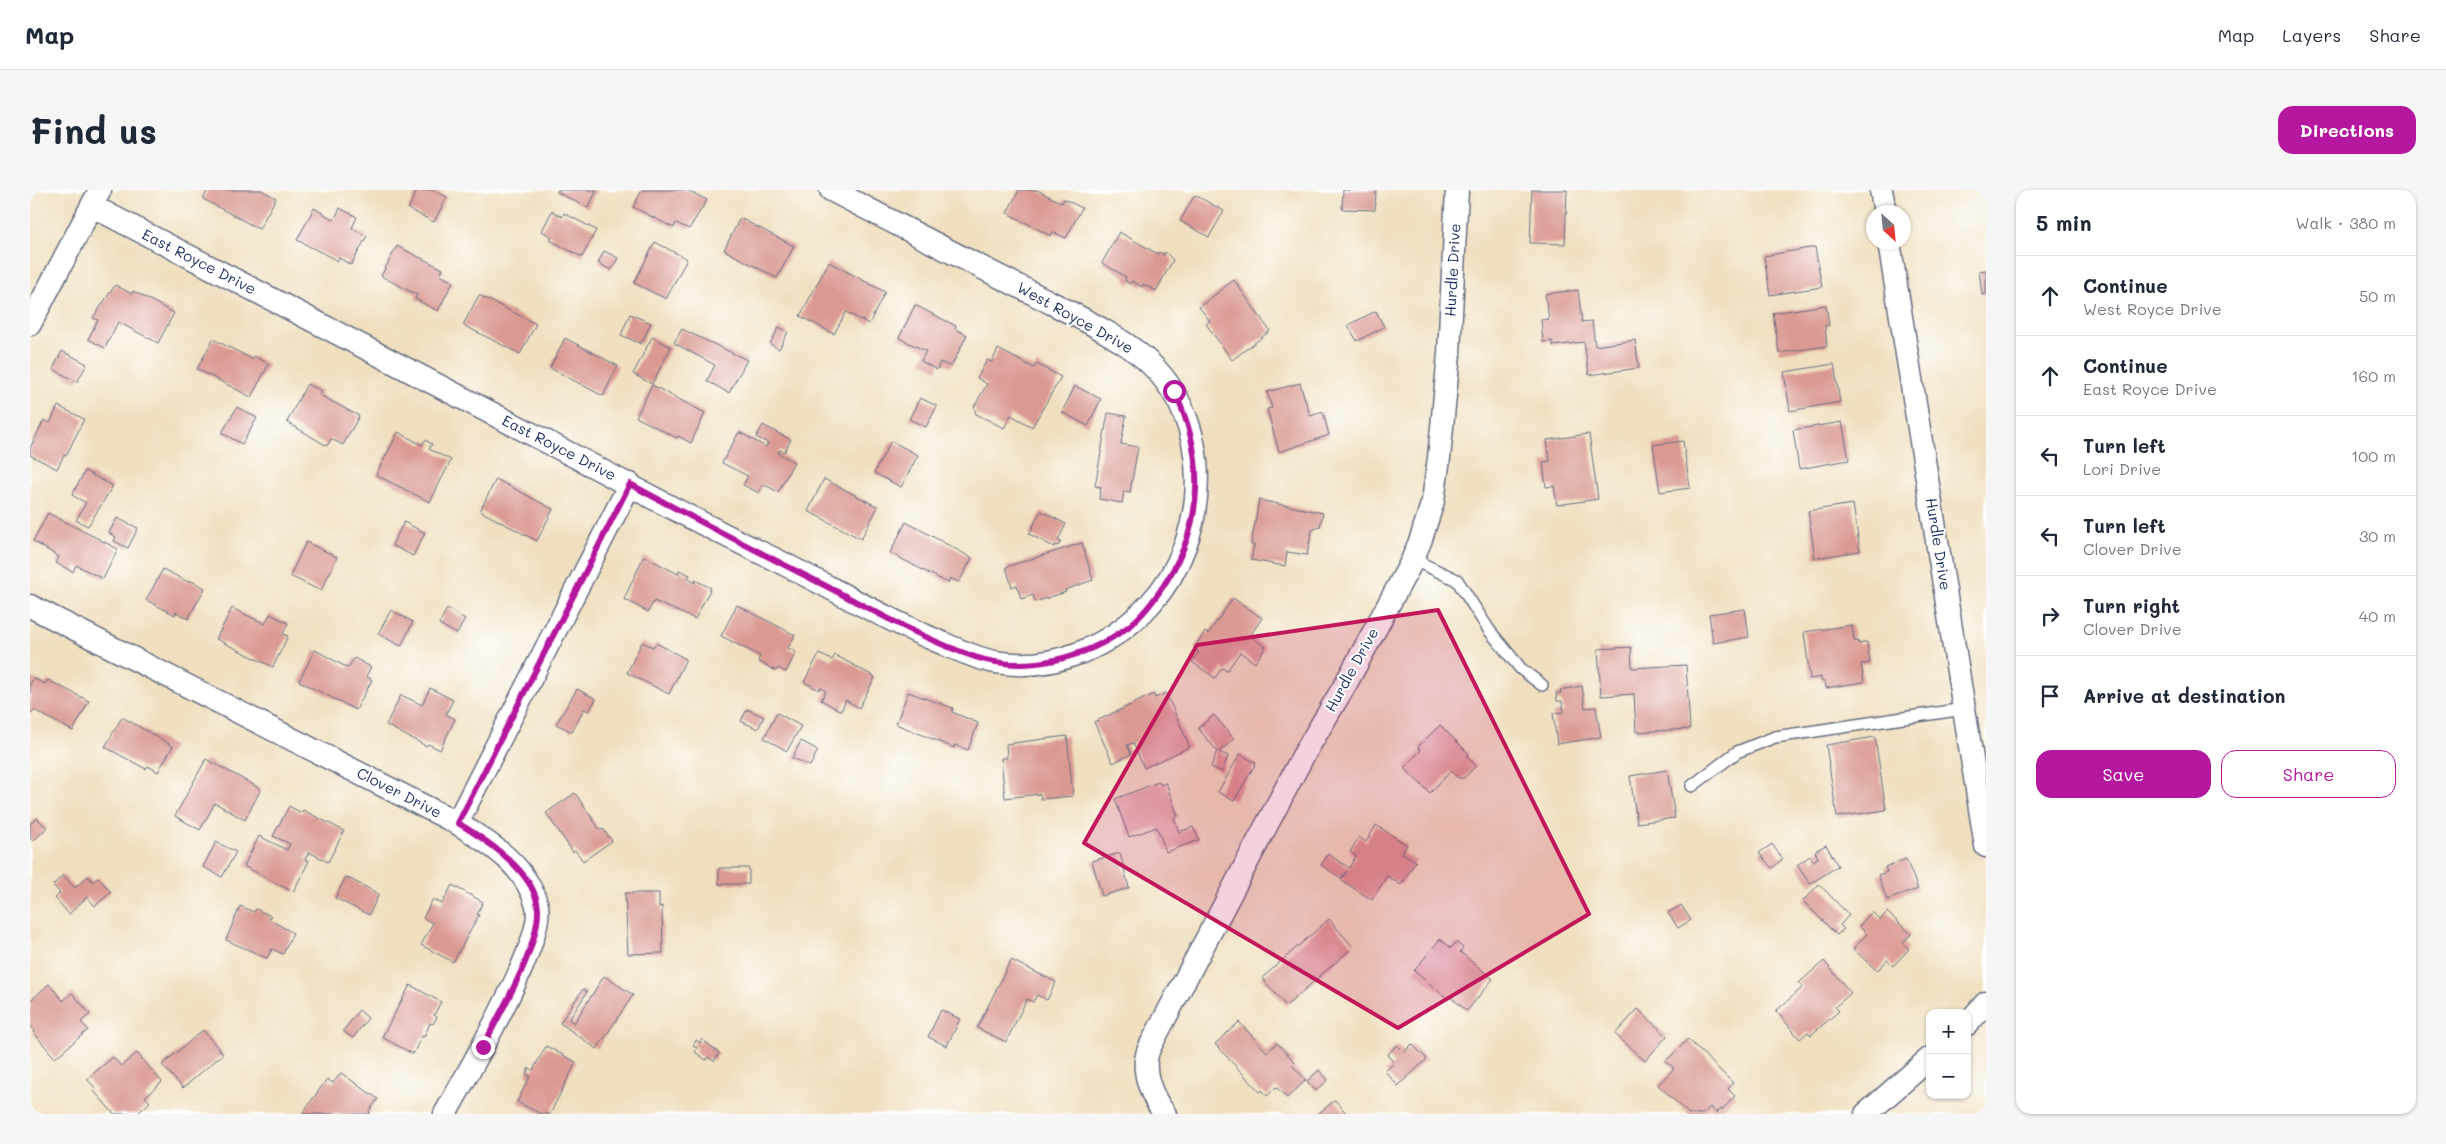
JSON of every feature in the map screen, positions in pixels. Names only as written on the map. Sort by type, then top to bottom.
[{"type":"street","name":"Hurdle Drive","points":[[1165,1114],[1153,1097],[1146,1067],[1146,1056],[1154,1037],[1303,756],[1345,685],[1412,559],[1433,501],[1449,354],[1457,190]]},
{"type":"street","points":[[1881,190],[1883,205]]},
{"type":"street","name":"West Royce Drive","points":[[835,191],[1088,322],[1141,354],[1150,363],[1174,391],[1185,414],[1194,450],[1197,498],[1192,525],[1176,565]]},
{"type":"street","points":[[30,324],[96,198]]},
{"type":"street","name":"East Royce Drive","points":[[96,198],[744,546],[916,632],[975,657],[997,662],[1025,664],[1075,656],[1110,639],[1130,626],[1155,599],[1176,565]]},
{"type":"street","name":"Hurdle Drive","points":[[1890,250],[1986,846]]},
{"type":"street","points":[[458,823],[630,484]]},
{"type":"street","name":"Clover Drive","points":[[30,606],[458,823],[491,843],[523,875],[538,908],[534,938],[526,959],[483,1047],[445,1114]]},
{"type":"street","points":[[1971,1020],[1986,1003]]},
{"type":"street","points":[[1866,1114],[1926,1062]]},
{"type":"lane","points":[[1412,559],[1446,573],[1457,580],[1489,630],[1521,669],[1542,685]]},
{"type":"lane","points":[[1692,786],[1737,752],[1775,737],[1964,709]]},
{"type":"highlighted area","points":[[1438,610],[1589,914],[1398,1028],[1084,843],[1197,645]]},
{"type":"building","points":[[208,190],[261,190],[276,198],[259,229],[203,199]]},
{"type":"building","points":[[417,190],[433,190],[447,197],[434,222],[408,209]]},
{"type":"building","points":[[558,190],[597,190],[588,208],[557,192]]},
{"type":"building","points":[[642,190],[687,190],[707,200],[689,229],[676,223],[674,228],[633,207]]},
{"type":"building","points":[[1019,190],[1037,190],[1062,203],[1064,199],[1082,208],[1066,238],[1053,232],[1051,236],[1007,213]]},
{"type":"building","points":[[1343,190],[1376,190],[1375,210],[1342,209]]},
{"type":"building","points":[[1532,190],[1567,190],[1565,244],[1530,243]]},
{"type":"building","points":[[1195,195],[1224,211],[1209,237],[1180,221]]},
{"type":"building","points":[[314,208],[334,220],[340,208],[357,217],[352,228],[367,236],[351,265],[339,258],[338,261],[297,240]]},
{"type":"building","points":[[552,211],[563,217],[564,213],[596,230],[582,257],[550,240],[552,237],[542,231]]},
{"type":"building","points":[[740,218],[794,246],[777,278],[724,250]]},
{"type":"building","points":[[1119,232],[1158,254],[1159,252],[1164,255],[1165,252],[1173,260],[1156,291],[1143,284],[1142,287],[1132,281],[1130,284],[1125,281],[1126,277],[1102,263]]},
{"type":"building","points":[[655,242],[687,259],[666,299],[634,283]]},
{"type":"building","points":[[397,246],[443,269],[440,275],[453,282],[438,311],[415,299],[417,295],[381,276]]},
{"type":"building","points":[[1815,247],[1822,287],[1770,295],[1764,256]]},
{"type":"building","points":[[604,251],[618,258],[611,270],[598,263]]},
{"type":"building","points":[[829,262],[885,292],[869,324],[846,312],[834,334],[800,316]]},
{"type":"building","points":[[1986,270],[1986,294],[1982,295],[1979,271]]},
{"type":"building","points":[[1234,280],[1270,331],[1232,360],[1206,324],[1210,321],[1199,307]]},
{"type":"building","points":[[115,285],[132,294],[133,291],[174,313],[158,343],[118,322],[105,348],[88,339],[98,320],[93,318]]},
{"type":"building","points":[[1578,290],[1582,322],[1592,321],[1595,346],[1635,340],[1639,368],[1589,375],[1584,342],[1553,346],[1552,341],[1543,342],[1541,320],[1549,319],[1545,294]]},
{"type":"building","points":[[479,295],[536,324],[520,354],[463,325]]},
{"type":"building","points":[[915,305],[956,326],[955,329],[967,335],[951,367],[940,362],[937,370],[921,361],[926,351],[899,338]]},
{"type":"building","points":[[1826,305],[1829,325],[1825,326],[1827,346],[1779,353],[1773,313]]},
{"type":"building","points":[[1376,311],[1384,327],[1357,341],[1348,325]]},
{"type":"building","points":[[630,314],[651,323],[641,344],[621,335]]},
{"type":"building","points":[[779,327],[788,332],[779,349],[770,344]]},
{"type":"building","points":[[682,329],[747,360],[729,393],[707,381],[715,365],[674,343]]},
{"type":"building","points":[[652,337],[671,347],[652,384],[633,374]]},
{"type":"building","points":[[565,338],[618,366],[603,396],[550,368]]},
{"type":"building","points":[[213,339],[252,359],[254,356],[269,364],[251,397],[197,369]]},
{"type":"building","points":[[998,349],[1034,368],[1037,364],[1061,377],[1032,427],[1011,415],[1004,428],[976,414],[974,407],[987,384],[977,378],[987,360],[992,362]]},
{"type":"building","points":[[62,351],[87,364],[77,382],[53,369]]},
{"type":"building","points":[[1834,364],[1840,402],[1790,411],[1784,372]]},
{"type":"building","points":[[1300,383],[1310,416],[1323,412],[1329,435],[1279,452],[1267,409],[1272,408],[1267,392]]},
{"type":"building","points":[[307,384],[322,391],[320,395],[359,416],[343,445],[331,439],[327,446],[287,422]]},
{"type":"building","points":[[652,385],[705,413],[691,443],[636,417]]},
{"type":"building","points":[[1075,386],[1101,399],[1088,426],[1062,412]]},
{"type":"building","points":[[920,398],[937,406],[926,427],[909,419]]},
{"type":"building","points":[[58,406],[84,419],[66,456],[64,455],[57,469],[30,455],[30,448],[44,420],[50,423]]},
{"type":"building","points":[[237,407],[257,418],[242,444],[222,433]]},
{"type":"building","points":[[1108,413],[1126,416],[1121,444],[1138,447],[1130,492],[1124,491],[1122,503],[1099,499],[1101,487],[1095,486]]},
{"type":"building","points":[[1842,422],[1849,460],[1799,469],[1793,430]]},
{"type":"building","points":[[763,425],[791,440],[784,452],[780,450],[778,453],[794,462],[778,492],[763,484],[759,493],[743,485],[748,476],[722,463],[739,432],[766,447],[768,443],[756,437]]},
{"type":"building","points":[[398,432],[422,445],[425,440],[432,444],[429,449],[451,460],[430,502],[376,475]]},
{"type":"building","points":[[1589,434],[1598,499],[1557,505],[1554,486],[1546,487],[1543,462],[1550,461],[1547,440]]},
{"type":"building","points":[[891,441],[918,455],[901,487],[874,473]]},
{"type":"building","points":[[1683,441],[1690,488],[1660,492],[1653,445]]},
{"type":"building","points":[[85,471],[113,486],[88,526],[76,520],[86,503],[72,495]]},
{"type":"building","points":[[496,479],[553,509],[537,541],[480,511]]},
{"type":"building","points":[[824,479],[878,507],[861,539],[808,511]]},
{"type":"building","points":[[1259,500],[1323,513],[1320,527],[1312,530],[1307,555],[1287,552],[1285,566],[1251,560],[1254,545],[1251,545]]},
{"type":"building","points":[[1853,504],[1860,551],[1815,558],[1808,511]]},
{"type":"building","points":[[1041,511],[1066,524],[1058,540],[1061,542],[1058,546],[1055,545],[1054,547],[1029,534]]},
{"type":"building","points":[[48,513],[118,549],[103,579],[76,565],[73,572],[56,563],[59,557],[33,541]]},
{"type":"building","points":[[117,518],[138,528],[128,548],[114,541],[116,537],[109,533]]},
{"type":"building","points":[[404,522],[425,533],[413,556],[392,545]]},
{"type":"building","points":[[906,522],[972,558],[959,582],[950,578],[948,583],[890,553]]},
{"type":"building","points":[[306,542],[337,557],[321,591],[290,576]]},
{"type":"building","points":[[1082,543],[1093,580],[1065,590],[1066,592],[1035,602],[1033,595],[1021,599],[1017,585],[1012,587],[1006,567]]},
{"type":"building","points":[[644,556],[678,574],[679,570],[690,575],[688,579],[695,583],[695,580],[711,588],[695,619],[654,601],[648,612],[624,599]]},
{"type":"building","points":[[163,569],[188,582],[189,580],[205,588],[188,619],[176,612],[175,615],[146,600]]},
{"type":"building","points":[[1233,598],[1262,618],[1250,636],[1266,647],[1255,663],[1240,652],[1227,671],[1222,668],[1215,678],[1192,662],[1199,652],[1194,648],[1205,632],[1208,634]]},
{"type":"building","points":[[737,605],[795,635],[788,648],[796,652],[786,672],[778,668],[776,671],[758,661],[760,656],[721,636]]},
{"type":"building","points":[[232,608],[265,624],[270,614],[288,623],[283,634],[288,636],[273,667],[216,639]]},
{"type":"building","points":[[447,609],[465,619],[457,634],[439,624]]},
{"type":"building","points":[[1745,609],[1749,637],[1713,643],[1709,614]]},
{"type":"building","points":[[391,610],[413,622],[401,646],[378,634]]},
{"type":"building","points":[[1852,625],[1854,641],[1858,641],[1859,644],[1867,642],[1870,663],[1861,664],[1864,682],[1826,688],[1825,681],[1821,681],[1821,677],[1810,679],[1804,632]]},
{"type":"building","points":[[642,642],[653,647],[656,643],[686,659],[669,694],[627,673]]},
{"type":"building","points":[[1631,647],[1632,668],[1686,665],[1690,729],[1636,732],[1634,694],[1601,696],[1598,649]]},
{"type":"building","points":[[315,650],[348,668],[354,658],[371,667],[366,676],[372,680],[356,710],[299,681]]},
{"type":"building","points":[[819,654],[832,660],[835,655],[875,677],[859,708],[846,700],[841,711],[821,700],[826,691],[820,687],[819,690],[804,682]]},
{"type":"building","points":[[33,678],[45,684],[48,680],[89,701],[73,731],[34,710],[30,714],[30,684]]},
{"type":"building","points":[[1582,686],[1585,708],[1596,707],[1601,737],[1557,744],[1553,713],[1564,712],[1562,701],[1557,701],[1556,693],[1561,693],[1560,690]]},
{"type":"building","points":[[430,688],[453,700],[446,714],[455,719],[440,750],[428,744],[426,746],[386,725],[401,695],[422,705]]},
{"type":"building","points":[[577,689],[596,699],[589,711],[584,709],[572,732],[556,724]]},
{"type":"building","points":[[908,692],[953,708],[952,712],[978,723],[968,750],[954,745],[954,748],[896,724]]},
{"type":"building","points":[[1166,693],[1190,747],[1144,768],[1133,743],[1127,745],[1131,754],[1113,763],[1094,722],[1154,694],[1155,698]]},
{"type":"building","points":[[747,709],[764,717],[758,729],[741,721]]},
{"type":"building","points":[[777,713],[801,726],[787,751],[764,738]]},
{"type":"building","points":[[1214,715],[1234,739],[1219,752],[1228,756],[1222,772],[1211,767],[1217,751],[1198,728]]},
{"type":"building","points":[[122,717],[173,746],[158,772],[148,766],[146,769],[105,747]]},
{"type":"building","points":[[1440,725],[1469,754],[1467,756],[1476,766],[1464,778],[1458,778],[1451,771],[1430,793],[1404,768],[1421,750],[1418,747]]},
{"type":"building","points":[[1067,736],[1073,796],[1041,799],[1040,794],[1005,798],[1001,758],[1007,758],[1006,744]]},
{"type":"building","points":[[1875,737],[1886,810],[1837,817],[1826,745]]},
{"type":"building","points":[[801,741],[818,750],[810,766],[792,758]]},
{"type":"building","points":[[1240,754],[1256,763],[1234,801],[1218,792]]},
{"type":"building","points":[[206,759],[261,789],[245,820],[215,803],[200,830],[175,816]]},
{"type":"building","points":[[1667,770],[1675,818],[1637,823],[1630,776]]},
{"type":"building","points":[[1159,782],[1160,785],[1166,783],[1178,816],[1174,818],[1179,832],[1193,827],[1199,840],[1166,852],[1157,827],[1129,837],[1115,799]]},
{"type":"building","points":[[575,793],[600,830],[603,829],[612,841],[583,861],[575,850],[573,852],[546,813]]},
{"type":"building","points":[[289,806],[302,813],[303,810],[344,831],[328,862],[309,852],[305,859],[309,861],[293,892],[244,866],[259,836],[287,850],[290,844],[273,836]]},
{"type":"building","points":[[37,818],[47,828],[33,841],[30,838],[30,824]]},
{"type":"building","points":[[1376,825],[1407,845],[1402,853],[1416,861],[1401,885],[1387,876],[1372,900],[1341,880],[1347,871],[1341,878],[1321,865],[1328,854],[1349,868],[1356,856],[1350,852],[1359,837],[1366,842]]},
{"type":"building","points":[[216,842],[236,852],[222,877],[203,867]]},
{"type":"building","points":[[1772,844],[1783,859],[1772,868],[1759,853]]},
{"type":"building","points":[[1826,845],[1838,866],[1810,884],[1797,865],[1810,856],[1813,861],[1818,858],[1815,851]]},
{"type":"building","points":[[1120,853],[1129,888],[1102,896],[1092,861]]},
{"type":"building","points":[[1906,859],[1918,889],[1887,900],[1878,875],[1887,872],[1885,867]]},
{"type":"building","points":[[719,868],[749,868],[749,884],[719,884]]},
{"type":"building","points":[[63,875],[75,888],[88,876],[93,882],[98,877],[111,892],[95,906],[87,897],[69,914],[55,898],[60,893],[53,885]]},
{"type":"building","points":[[346,877],[379,894],[369,915],[335,898]]},
{"type":"building","points":[[1819,884],[1849,915],[1840,925],[1844,929],[1837,935],[1803,901]]},
{"type":"building","points":[[452,885],[483,902],[477,914],[479,915],[453,962],[421,945],[433,923],[423,918],[433,899],[442,904]]},
{"type":"building","points":[[625,893],[659,893],[659,907],[662,906],[663,953],[628,954]]},
{"type":"building","points":[[1681,905],[1691,920],[1678,928],[1668,913]]},
{"type":"building","points":[[240,906],[254,912],[256,909],[271,916],[269,919],[293,933],[283,954],[272,949],[267,958],[226,940]]},
{"type":"building","points":[[1872,912],[1880,920],[1887,912],[1911,934],[1903,943],[1909,949],[1893,966],[1887,960],[1877,971],[1853,949],[1867,934],[1859,926]]},
{"type":"building","points":[[1329,919],[1353,947],[1286,1006],[1262,978]]},
{"type":"building","points":[[1440,939],[1451,948],[1456,942],[1463,948],[1460,952],[1493,979],[1467,1011],[1449,996],[1447,998],[1414,971]]},
{"type":"building","points":[[1011,960],[1056,982],[1047,1000],[1037,995],[1033,1002],[1027,999],[1006,1042],[977,1028]]},
{"type":"building","points":[[1824,961],[1851,993],[1835,1007],[1839,1011],[1811,1035],[1808,1032],[1800,1039],[1776,1011],[1803,987],[1799,983]]},
{"type":"building","points":[[604,976],[633,995],[597,1049],[560,1023],[583,989],[587,992],[569,1020],[574,1023]]},
{"type":"building","points":[[49,984],[63,1001],[72,993],[90,1014],[81,1022],[88,1030],[55,1058],[33,1032],[34,1030],[30,1025],[30,1001]]},
{"type":"building","points":[[410,985],[441,1002],[434,1015],[437,1017],[433,1024],[430,1023],[413,1054],[382,1037]]},
{"type":"building","points":[[1638,1009],[1667,1036],[1645,1061],[1615,1034]]},
{"type":"building","points":[[359,1010],[368,1018],[353,1038],[343,1031]]},
{"type":"building","points":[[941,1010],[960,1019],[947,1046],[928,1037]]},
{"type":"building","points":[[1239,1022],[1267,1052],[1277,1043],[1295,1062],[1292,1065],[1306,1080],[1287,1098],[1276,1087],[1267,1096],[1262,1090],[1260,1092],[1215,1044]]},
{"type":"building","points":[[203,1030],[223,1054],[183,1088],[162,1065]]},
{"type":"building","points":[[702,1039],[719,1053],[714,1061],[708,1057],[706,1060],[695,1052],[697,1048],[693,1046],[696,1040],[700,1043]]},
{"type":"building","points":[[1688,1039],[1733,1083],[1728,1089],[1735,1096],[1722,1110],[1720,1108],[1716,1113],[1710,1107],[1703,1114],[1689,1114],[1658,1085],[1674,1068],[1666,1061]]},
{"type":"building","points":[[1412,1044],[1427,1059],[1398,1086],[1385,1071],[1394,1063],[1387,1055],[1397,1045],[1404,1052]]},
{"type":"building","points":[[546,1046],[576,1062],[550,1114],[541,1114],[517,1102],[530,1076],[526,1074],[529,1068],[533,1070]]},
{"type":"building","points":[[137,1053],[162,1082],[145,1097],[150,1102],[137,1114],[114,1114],[94,1091],[96,1089],[87,1079],[113,1057],[121,1066]]},
{"type":"building","points":[[1319,1070],[1328,1080],[1316,1091],[1307,1081]]},
{"type":"building","points":[[341,1073],[378,1099],[369,1111],[370,1114],[302,1114],[327,1079],[333,1083]]},
{"type":"building","points":[[1335,1100],[1347,1114],[1318,1114]]},
{"type":"route","points":[[483,1047],[526,959],[534,938],[538,908],[531,888],[523,875],[506,856],[491,843],[458,823],[630,484],[744,546],[916,632],[975,657],[997,662],[1025,664],[1075,656],[1110,639],[1130,626],[1155,599],[1186,546],[1197,498],[1197,474],[1194,450],[1185,414],[1174,391]]}]
